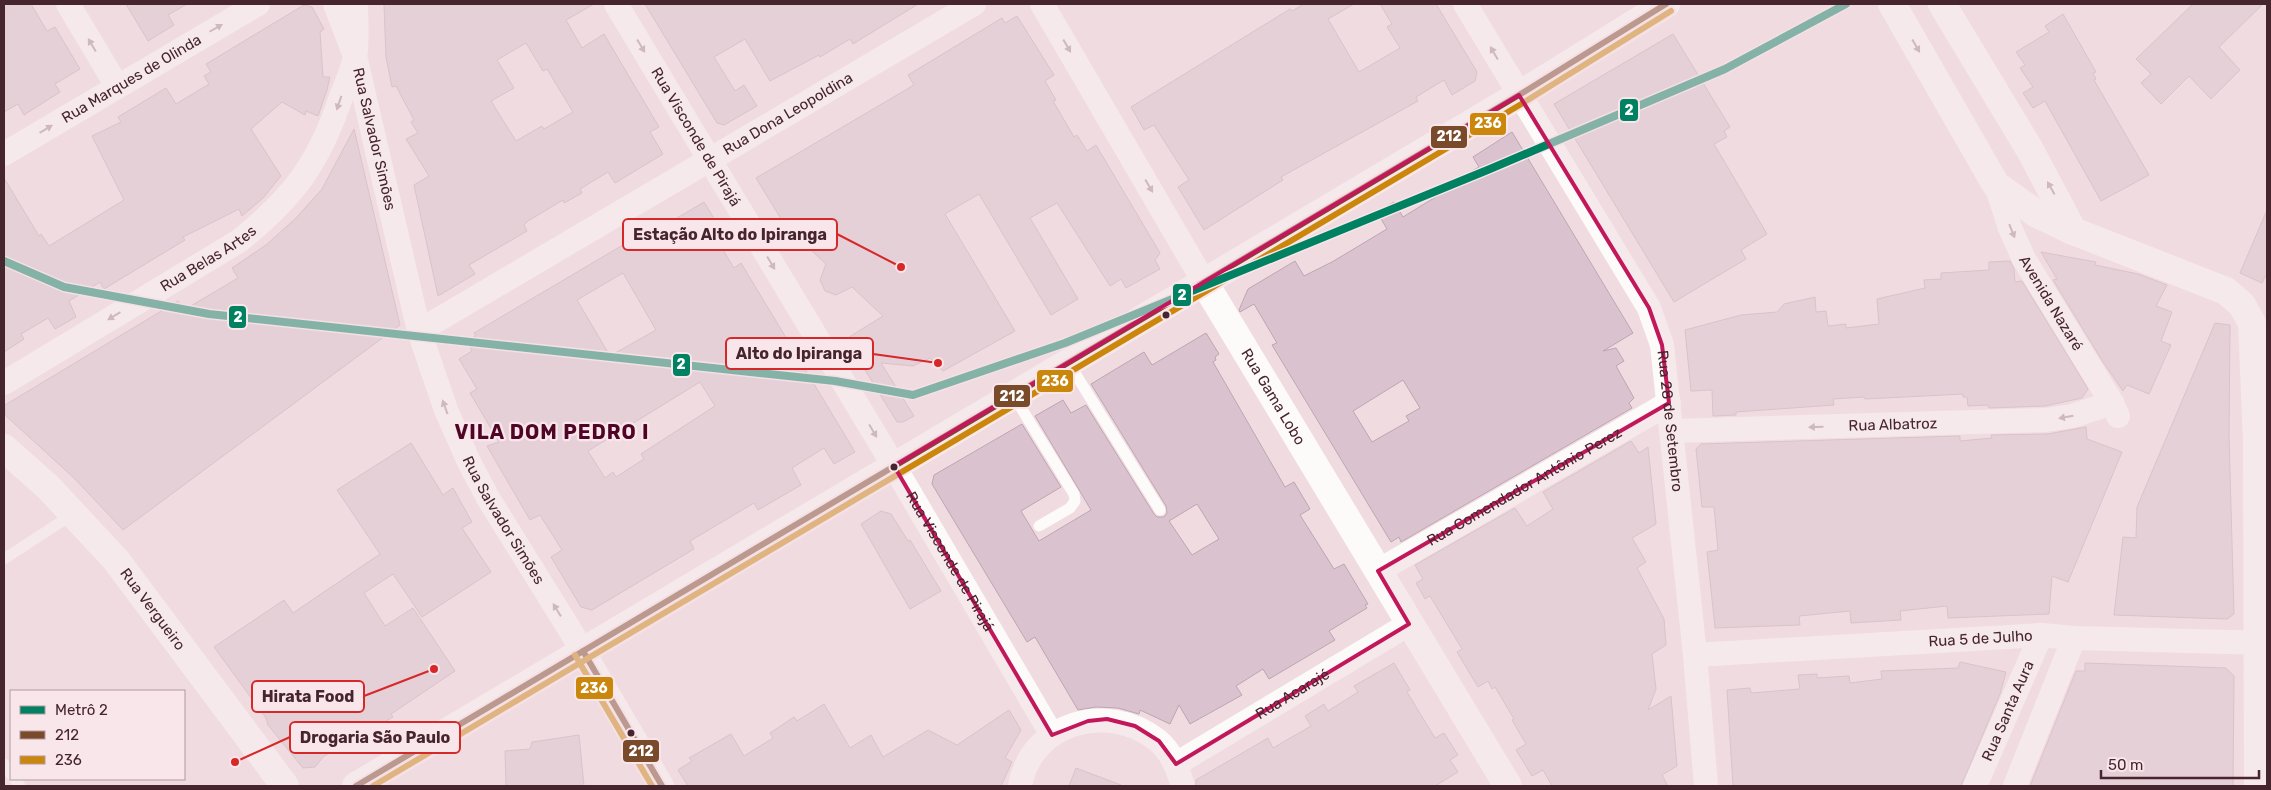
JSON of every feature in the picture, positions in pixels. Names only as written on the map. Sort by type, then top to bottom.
[{"type":"main road","points":[[356,786],[1519,95],[1666,4]]},
{"type":"main road","name":"Avenida Nazaré","points":[[1892,4],[1996,185],[2037,214],[2073,231],[2203,280],[2234,297],[2247,313],[2260,324]]},
{"type":"main road","points":[[1942,4],[2030,150],[2073,231]]},
{"type":"main road","name":"Rua Gama Lobo","points":[[1204,282],[1508,786]]},
{"type":"main road","points":[[2258,786],[2262,642],[2260,324]]},
{"type":"main road","name":"Rua Vergueiro","points":[[4,448],[74,514],[135,584],[285,786]]},
{"type":"street","points":[[68,4],[117,86]]},
{"type":"street","name":"Rua Marques de Olinda","points":[[4,154],[258,4]]},
{"type":"street","name":"Rua Salvador Simões","points":[[335,4],[355,56],[419,331],[446,410],[469,462],[493,506],[583,651],[662,786]]},
{"type":"street","name":"Rua Salvador Simões","points":[[355,56],[356,4]]},
{"type":"street","name":"Rua Visconde de Pirajá","points":[[616,4],[709,162],[894,466],[1052,735]]},
{"type":"street","name":"Rua Dona Leopoldina","points":[[419,331],[709,162],[974,4]]},
{"type":"street","name":"Rua Gama Lobo","points":[[1042,4],[1204,282]]},
{"type":"street","name":"Rua 28 de Setembro","points":[[1464,4],[1649,308],[1662,345],[1695,654],[1706,786]]},
{"type":"street","name":"Rua Belas Artes","points":[[4,383],[239,242],[265,221],[290,195],[310,167],[329,133],[355,56]]},
{"type":"street","points":[[329,133],[352,124],[372,128]]},
{"type":"street","name":"Avenida Nazaré","points":[[1996,185],[2010,228],[2024,259],[2116,410]]},
{"type":"street","name":"Rua Comendador Antônio Perez","points":[[1378,571],[1669,403]]},
{"type":"street","name":"Rua Albatroz","points":[[1671,431],[2046,420],[2116,410]]},
{"type":"street","name":"Rua Acarajé","points":[[1180,775],[1409,624]]},
{"type":"street","name":"Rua 5 de Julho","points":[[1695,654],[2041,635],[2074,638],[2262,642]]},
{"type":"street","name":"Rua Santa Aura","points":[[1974,786],[2041,635]]},
{"type":"street","points":[[2015,786],[2074,638]]},
{"type":"street","points":[[1020,786],[1022,776],[1034,753],[1052,735],[1078,722],[1107,719],[1135,726],[1159,741],[1180,775]]},
{"type":"lane","points":[[1068,362],[1160,510]]},
{"type":"lane","points":[[1013,395],[1074,494],[1075,502],[1070,508],[1039,526]]},
{"type":"lane","points":[[4,559],[74,514]]},
{"type":"highlighted area","points":[[1519,95],[1649,308],[1662,345],[1669,403],[1378,571],[1409,624],[1176,764],[1159,741],[1135,726],[1107,719],[1088,721],[1052,735],[894,466]]},
{"type":"building","points":[[4,4],[31,4],[47,31],[55,27],[80,69],[55,84],[60,92],[24,115],[18,104],[4,112]]},
{"type":"building","points":[[126,4],[187,4],[168,15],[174,25],[148,41]]},
{"type":"building","points":[[384,4],[594,4],[566,20],[582,48],[604,34],[659,127],[650,132],[663,154],[615,183],[608,172],[580,189],[582,193],[564,203],[563,200],[528,221],[524,225],[527,231],[469,265],[475,274],[438,296],[414,185],[429,176],[406,139],[418,133],[411,122],[414,120],[396,86],[392,87],[386,57]],"holes":[[[526,43],[543,71],[547,69],[573,112],[544,129],[542,126],[516,141],[491,101],[514,88],[497,60]]]},
{"type":"building","points":[[645,4],[918,4],[853,44],[850,39],[820,57],[819,55],[770,81],[745,39],[714,57],[735,91],[744,85],[757,106],[724,125],[717,123]]},
{"type":"building","points":[[1304,4],[1354,4],[1328,19],[1359,72],[1400,48],[1387,27],[1392,24],[1380,4],[1436,4],[1477,72],[1475,81],[1452,95],[1444,80],[1416,97],[1418,101],[1281,177],[1283,180],[1204,230],[1178,187],[1189,180],[1154,125],[1144,130],[1131,107],[1290,9],[1292,11]]},
{"type":"building","points":[[2193,4],[2263,4],[2219,47],[2240,70],[2211,99],[2189,76],[2161,104],[2141,83],[2151,74],[2136,59]]},
{"type":"building","points":[[304,5],[312,7],[324,29],[320,32],[323,77],[330,77],[318,116],[306,111],[305,115],[282,102],[251,129],[281,176],[263,198],[242,216],[239,209],[183,237],[185,240],[104,289],[100,282],[69,301],[76,317],[55,329],[48,318],[21,334],[24,339],[4,352],[4,178],[39,236],[41,234],[49,246],[124,200],[92,136],[121,122],[118,117],[166,88],[176,104],[209,84],[204,76],[211,72],[206,64]]},
{"type":"building","points":[[2063,14],[2096,72],[2093,73],[2096,79],[2094,80],[2149,175],[2101,201],[2045,101],[2033,108],[2023,93],[2033,87],[2020,68],[2025,65],[2016,52],[2049,32],[2045,26]]},
{"type":"building","points":[[1017,16],[1054,75],[1045,81],[1056,100],[1053,101],[1074,137],[1077,135],[1087,151],[1096,145],[1160,253],[1155,260],[1160,269],[1126,288],[1121,279],[1110,286],[1057,203],[1030,218],[1078,299],[1051,315],[979,194],[945,214],[1015,331],[943,371],[930,358],[913,366],[881,363],[914,416],[903,422],[897,422],[846,339],[883,316],[852,287],[836,295],[825,291],[820,280],[826,264],[786,227],[756,178],[914,85],[908,75],[1002,18],[1005,23]]},
{"type":"building","points":[[1673,34],[1730,127],[1724,131],[1727,137],[1714,144],[1767,234],[1741,250],[1746,259],[1674,302],[1554,104]]},
{"type":"building","points":[[354,129],[400,325],[123,530],[74,478],[5,415],[5,405],[178,301],[184,310],[238,278],[232,268],[266,245],[296,218],[322,189]]},
{"type":"building","points":[[1512,132],[1633,333],[1603,351],[1616,348],[1624,361],[1616,366],[1634,398],[1629,403],[1632,408],[1401,542],[1399,537],[1391,542],[1272,345],[1277,343],[1254,304],[1240,312],[1239,310],[1248,289],[1295,261],[1304,276],[1332,262],[1387,229],[1377,212],[1394,202],[1403,217],[1439,195],[1437,192],[1479,167],[1473,157]],"holes":[[[1403,380],[1420,408],[1406,416],[1409,421],[1372,442],[1353,411]]]},
{"type":"building","points":[[704,202],[721,230],[714,235],[734,268],[741,263],[855,452],[834,464],[824,448],[792,468],[801,485],[758,510],[754,503],[690,541],[694,549],[592,610],[581,607],[551,557],[562,550],[540,515],[530,520],[487,446],[499,442],[470,393],[477,389],[459,359],[472,351],[467,341],[476,336],[474,333],[660,223],[662,227]],"holes":[[[623,273],[656,330],[610,356],[577,300]],[[700,382],[715,406],[641,454],[644,459],[616,477],[613,472],[605,478],[588,451]]]},
{"type":"building","points":[[2267,210],[2267,273],[2262,283],[2240,273]]},
{"type":"building","points":[[2041,252],[2096,262],[2095,265],[2138,274],[2167,285],[2156,306],[2172,312],[2161,341],[2171,345],[2149,394],[2127,385],[2123,391],[2053,280],[2057,279]]},
{"type":"building","points":[[2010,261],[2014,269],[2015,282],[2022,281],[2088,389],[2082,398],[2045,406],[1989,408],[1988,405],[1968,406],[1967,397],[1963,397],[1963,394],[1865,399],[1864,397],[1833,399],[1834,405],[1736,412],[1736,415],[1713,416],[1712,390],[1691,391],[1685,330],[1741,315],[1777,312],[1784,304],[1815,297],[1816,312],[1826,311],[1828,326],[1846,324],[1846,328],[1879,324],[1877,299],[1925,288],[1924,280],[1941,279],[1941,273],[1989,270],[1989,262]]},
{"type":"building","points":[[2215,323],[2230,325],[2229,436],[2234,614],[2227,619],[2114,615],[2123,537],[2136,538],[2137,507]]},
{"type":"building","points":[[1206,333],[1219,354],[1213,362],[1285,487],[1294,482],[1310,509],[1300,515],[1334,569],[1344,564],[1368,604],[1365,605],[1367,608],[1329,631],[1335,640],[1269,679],[1263,669],[1236,686],[1242,695],[1190,724],[1179,705],[1170,724],[1140,710],[1139,714],[1118,708],[1096,707],[1078,710],[1035,637],[1027,642],[932,484],[934,475],[1022,424],[1061,487],[1021,511],[1039,541],[1091,510],[1035,416],[1063,400],[1071,413],[1086,405],[1154,514],[1157,517],[1164,517],[1167,513],[1166,506],[1091,384],[1144,352],[1152,365]],"holes":[[[1197,504],[1219,539],[1192,555],[1169,521]]]},
{"type":"building","points":[[2086,427],[2087,439],[2122,452],[2068,582],[2052,576],[2049,614],[1948,618],[1947,606],[1900,611],[1901,620],[1851,623],[1850,611],[1799,616],[1800,625],[1715,628],[1707,552],[1718,550],[1714,507],[1702,507],[1696,449],[1701,444],[1960,436],[1960,441],[1992,438],[1991,435],[2048,434]]},
{"type":"building","points":[[1631,441],[1639,453],[1648,447],[1656,524],[1632,538],[1646,562],[1637,568],[1664,619],[1666,645],[1652,654],[1656,689],[1648,710],[1671,696],[1677,766],[1662,775],[1668,786],[1552,786],[1543,770],[1532,776],[1516,750],[1526,744],[1512,720],[1514,719],[1495,687],[1492,689],[1488,681],[1478,687],[1457,652],[1462,649],[1430,596],[1425,599],[1416,583],[1423,579],[1415,565],[1515,508],[1527,526],[1553,509],[1543,492]]},
{"type":"building","points":[[411,443],[443,495],[453,488],[472,522],[462,528],[491,572],[422,617],[393,574],[364,593],[385,626],[413,608],[455,671],[391,714],[393,717],[324,756],[315,767],[303,768],[268,725],[266,718],[214,647],[284,600],[293,613],[380,554],[337,490]]},
{"type":"building","points":[[881,511],[891,514],[908,541],[910,540],[941,591],[910,609],[861,524]]},
{"type":"building","points":[[1960,662],[2006,672],[2000,694],[1961,786],[1733,786],[1727,690],[1750,688],[1751,693],[1800,689],[1798,675],[1817,674],[1817,678],[1849,676],[1850,683],[1882,679],[1881,671],[1958,668]]},
{"type":"building","points":[[1394,663],[1410,690],[1407,692],[1435,738],[1444,733],[1458,755],[1450,760],[1458,772],[1435,786],[1196,786],[1196,780],[1268,738],[1273,748],[1311,726],[1305,716],[1324,704],[1328,711],[1358,692],[1354,686]]},
{"type":"building","points":[[2085,663],[2226,668],[2234,676],[2233,786],[2030,786],[2076,671],[2085,671]]},
{"type":"building","points":[[824,704],[850,748],[871,735],[883,757],[928,730],[957,745],[1009,710],[1021,730],[1005,758],[1012,762],[1001,786],[688,786],[678,770],[692,761],[689,758],[731,734],[744,756],[773,738],[770,733],[794,717],[797,721]]},
{"type":"building","points":[[579,735],[584,786],[506,786],[505,751],[530,749],[532,742]]},
{"type":"building","points":[[1076,768],[1121,785],[1121,786],[1069,786]]},
{"type":"metro line","name":"2","points":[[4,261],[64,287],[209,314],[835,381],[913,395],[1065,343],[1490,169],[1725,69],[1846,4]]},
{"type":"transit line","name":"212","points":[[356,786],[1519,95],[1666,4]]},
{"type":"transit line","name":"236","points":[[373,786],[1523,103],[1671,11]]},
{"type":"transit line","name":"212","points":[[583,651],[662,786]]},
{"type":"transit line","name":"236","points":[[575,655],[652,786]]},
{"type":"place","name":"Estação Alto do Ipiranga","points":[[901,267]]},
{"type":"place","name":"Alto do Ipiranga","points":[[938,363]]},
{"type":"place","name":"Hirata Food","points":[[434,669]]},
{"type":"place","name":"Drogaria São Paulo","points":[[235,762]]},
{"type":"district","name":"VILA DOM PEDRO I","points":[[552,432]]}]
